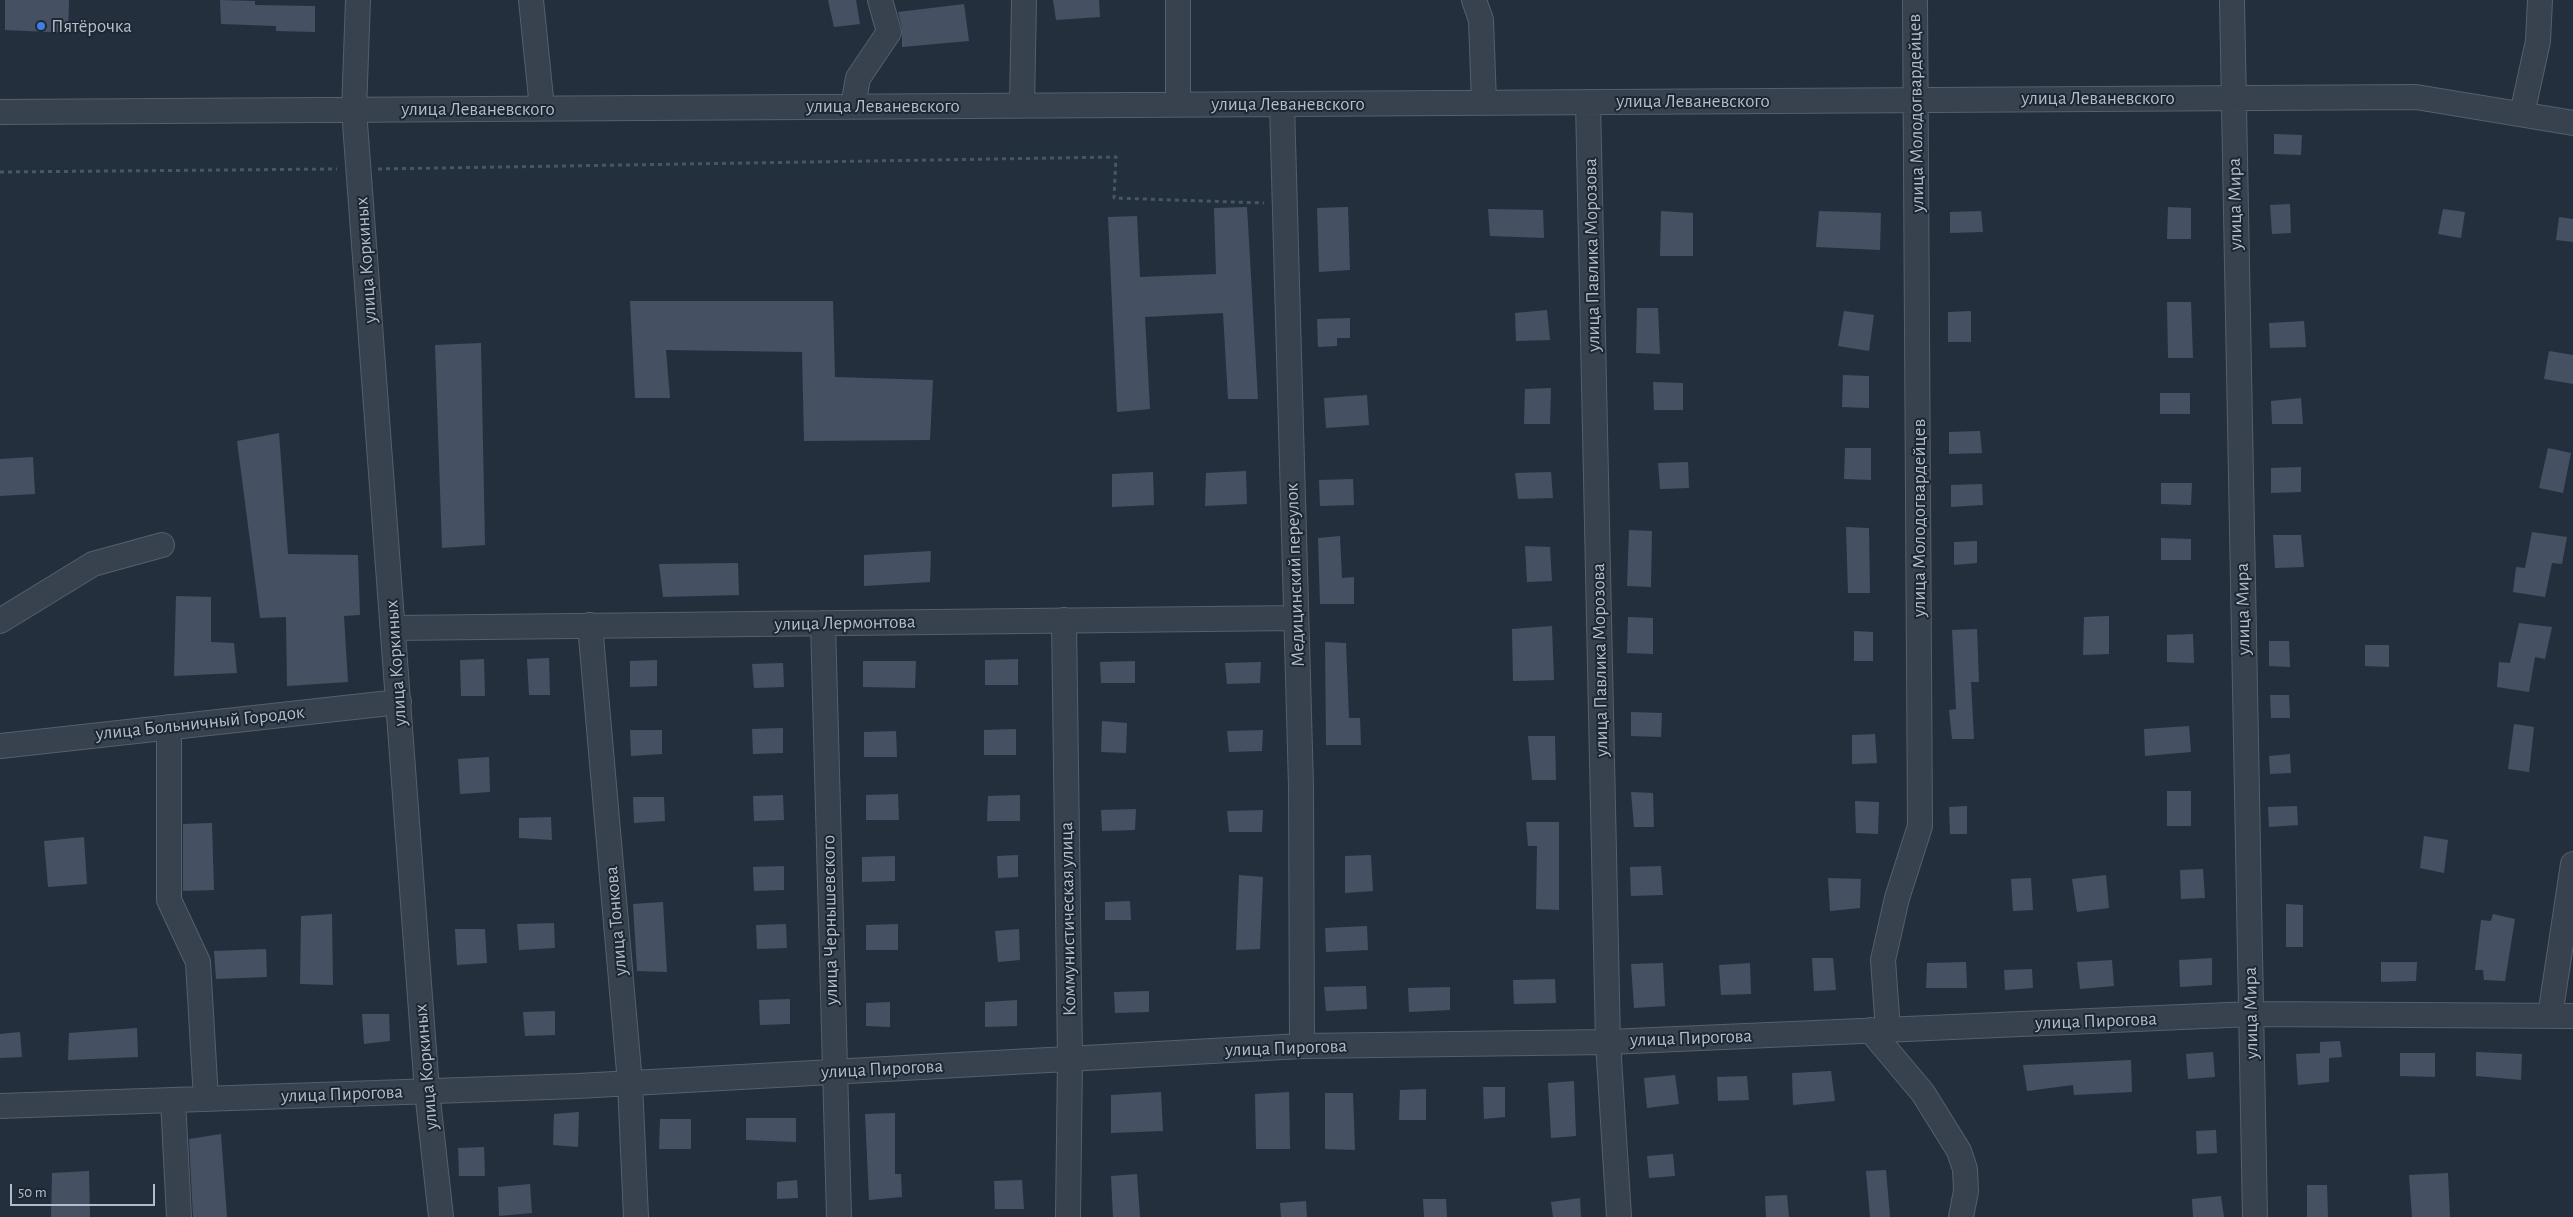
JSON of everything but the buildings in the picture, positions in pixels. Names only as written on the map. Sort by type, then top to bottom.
[{"type":"street","name":"улица Коркиных","points":[[358,0],[354,110],[427,1091],[441,1217]]},
{"type":"street","points":[[531,0],[542,108]]},
{"type":"street","points":[[853,106],[858,78],[889,32],[880,0]]},
{"type":"street","points":[[1022,105],[1024,0]]},
{"type":"street","points":[[1178,0],[1178,104]]},
{"type":"street","points":[[1474,0],[1481,20],[1484,102]]},
{"type":"street","name":"улица Молодогвардейцев","points":[[1879,1030],[1883,960],[1897,898],[1920,826],[1915,0]]},
{"type":"street","name":"улица Мира","points":[[2232,0],[2232,97],[2256,1217]]},
{"type":"street","points":[[2522,114],[2538,42],[2540,0]]},
{"type":"street","name":"улица Леваневского","points":[[0,112],[2416,97],[2573,122]]},
{"type":"street","name":"улица Павлика Морозова","points":[[1588,102],[1608,1042],[1619,1217]]},
{"type":"street","name":"Медицинский переулок","points":[[1282,104],[1301,786],[1302,1046]]},
{"type":"street","points":[[0,621],[93,564],[162,545]]},
{"type":"street","name":"улица Лермонтова","points":[[394,628],[1296,618]]},
{"type":"street","name":"Коммунистическая улица","points":[[1064,620],[1070,1059],[1068,1217]]},
{"type":"street","name":"улица Чернышевского","points":[[823,623],[839,1217]]},
{"type":"street","name":"улица Тонкова","points":[[590,625],[630,1083],[636,1217]]},
{"type":"street","name":"улица Больничный Городок","points":[[0,746],[399,702]]},
{"type":"street","points":[[169,727],[170,900],[198,962],[206,1099]]},
{"type":"street","points":[[2562,1016],[2573,864]]},
{"type":"street","name":"улица Пирогова","points":[[0,1106],[630,1083],[1302,1046],[1608,1042],[2251,1014],[2562,1016]]},
{"type":"street","points":[[1879,1030],[1923,1093],[1959,1151],[1965,1168],[1966,1191],[1961,1217]]},
{"type":"street","points":[[173,1100],[179,1217]]},
{"type":"path","points":[[0,172],[359,169],[1116,156],[1114,198],[1285,204]]},
{"type":"place","name":"Пятёрочка","points":[[41,26]]}]
